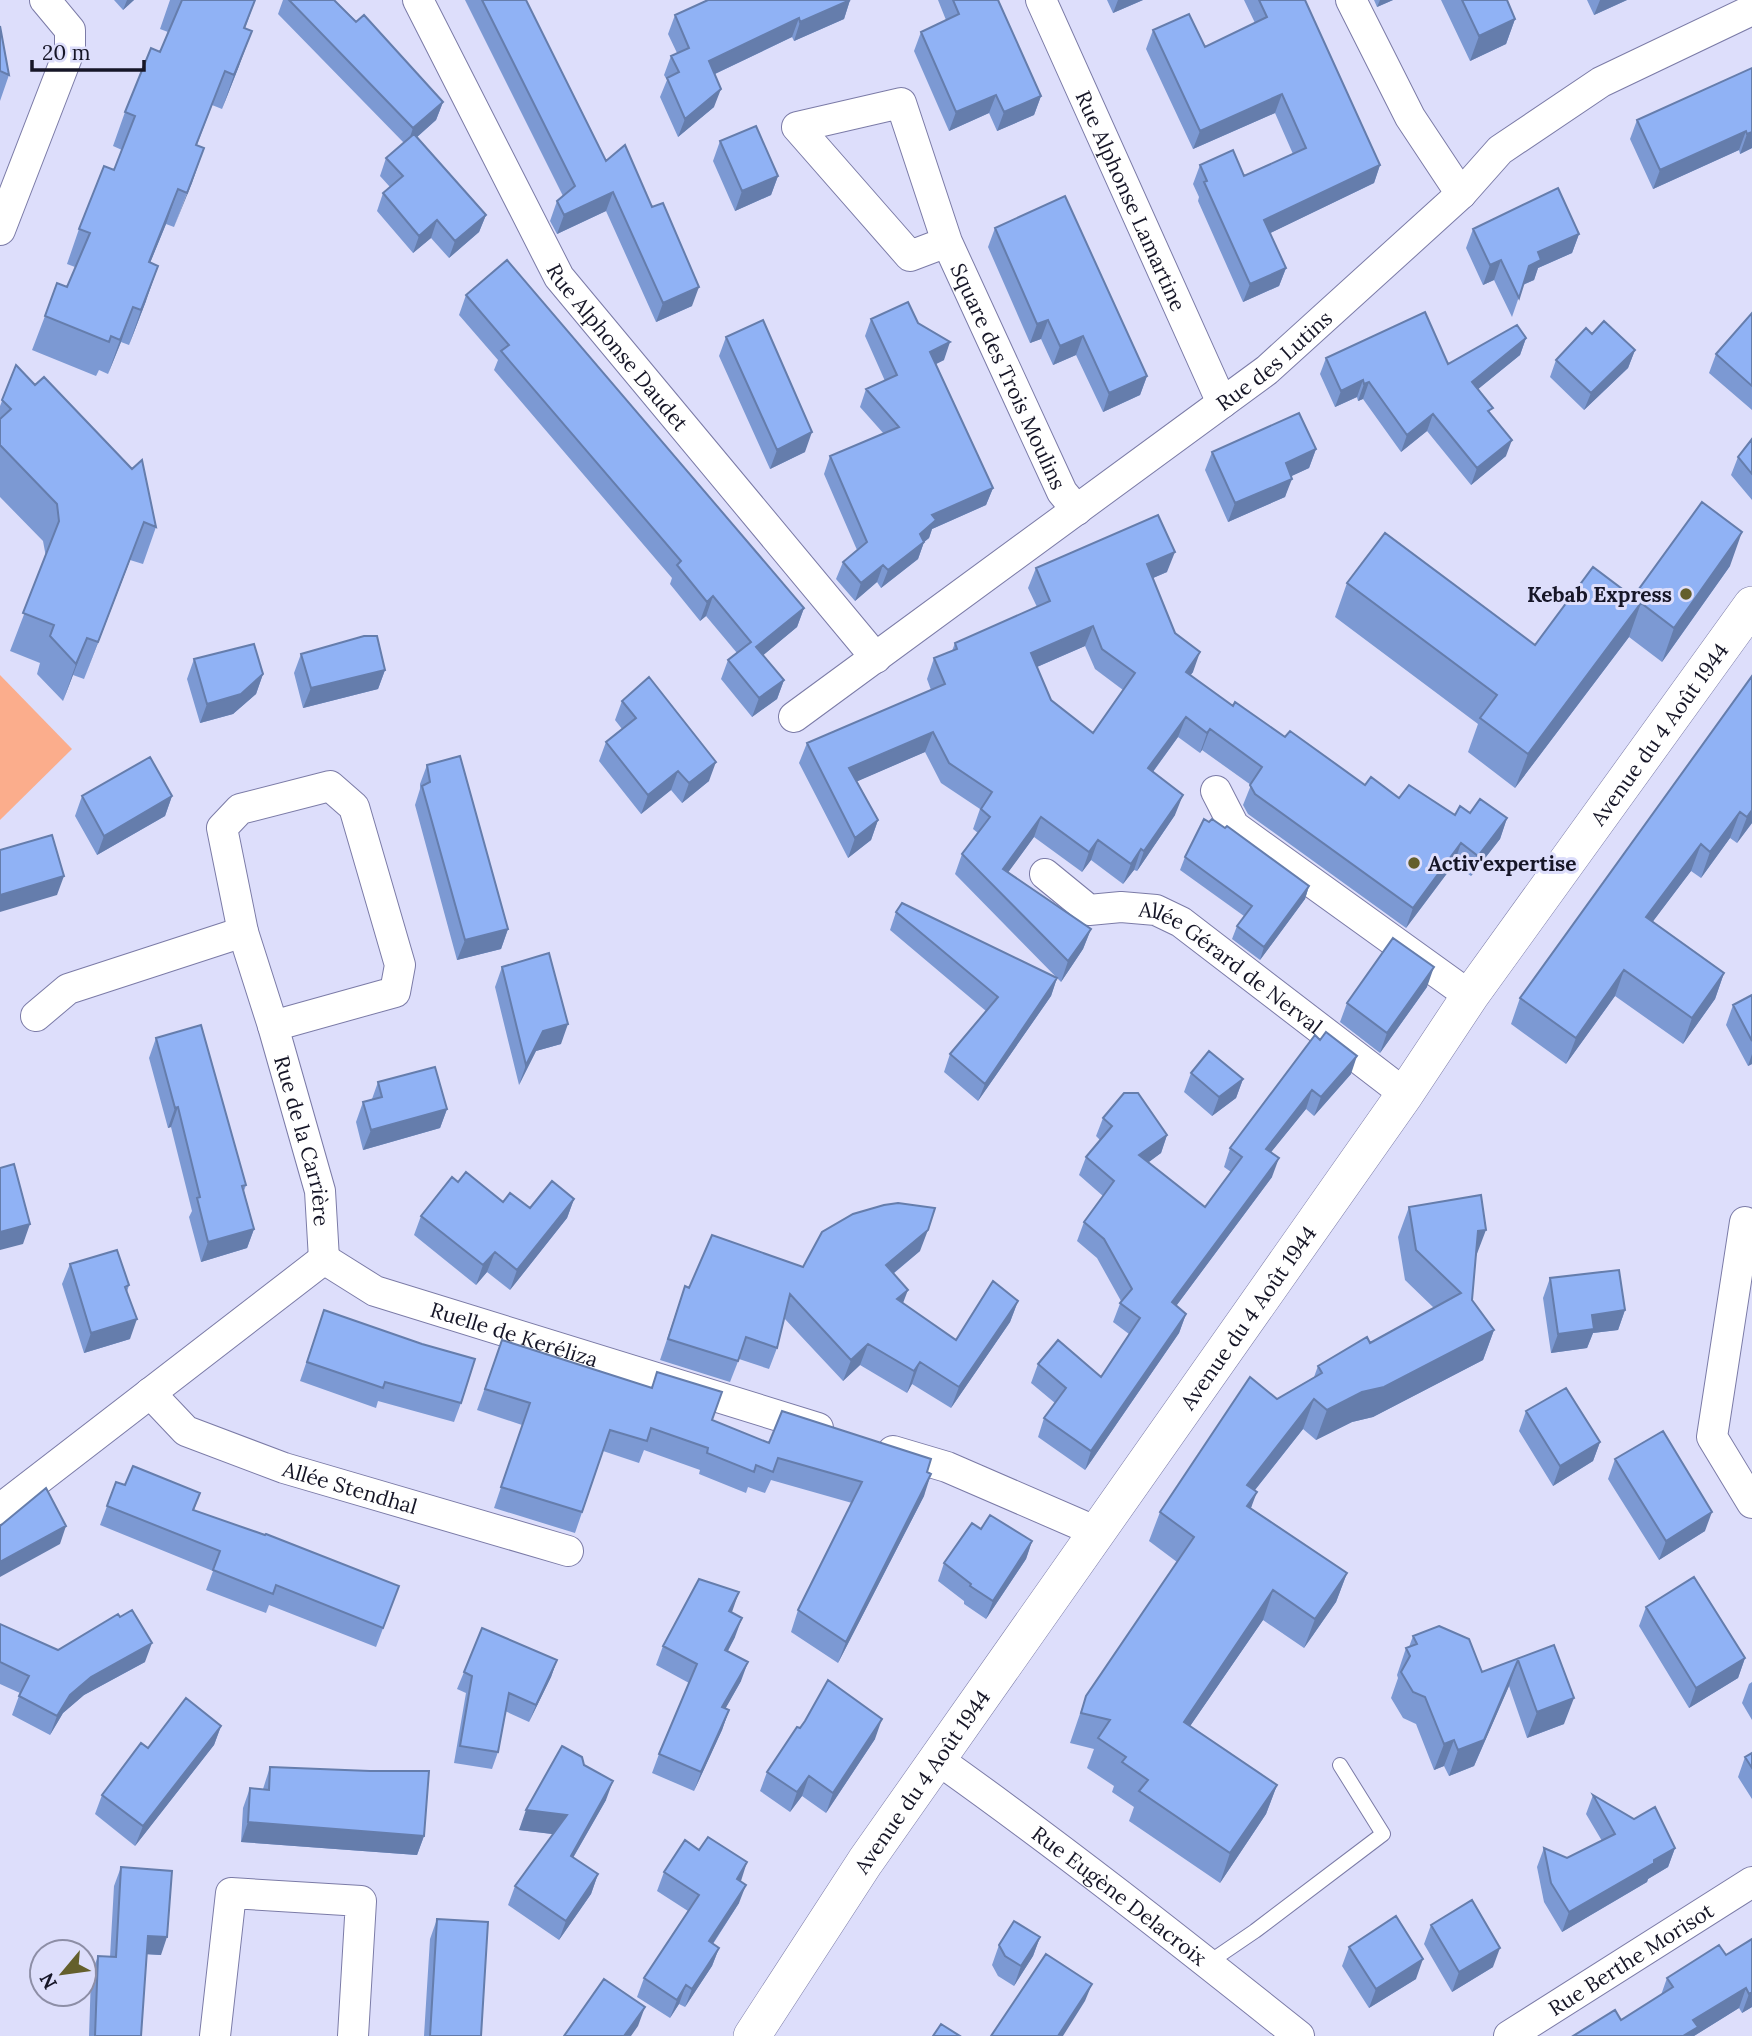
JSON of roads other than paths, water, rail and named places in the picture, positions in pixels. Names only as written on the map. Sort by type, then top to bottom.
[{"type":"street","points":[[0,230],[70,49],[70,30],[45,0]]},
{"type":"street","name":"Rue Alphonse Daudet","points":[[418,0],[559,278],[876,657]]},
{"type":"street","name":"Rue Alphonse Lamartine","points":[[1041,0],[1222,403]]},
{"type":"street","points":[[1351,0],[1410,117],[1461,194]]},
{"type":"street","name":"Rue des Lutins","points":[[794,717],[1267,370],[1461,194],[1500,150],[1601,82],[1752,10]]},
{"type":"street","name":"Square des Trois Moulins","points":[[947,242],[910,256],[797,127],[901,103],[947,242],[1062,492],[1077,510]]},
{"type":"street","name":"Avenue du 4 Août 1944","points":[[752,2036],[865,1861],[1405,1094],[1470,996],[1752,606]]},
{"type":"street","name":"Rue de la Carrière","points":[[273,1026],[395,992],[400,965],[354,807],[330,786],[240,809],[222,828],[243,932],[320,1191],[324,1259]]},
{"type":"street","points":[[1216,791],[1234,826],[1470,996]]},
{"type":"street","name":"Allée Gérard de Nerval","points":[[1045,874],[1089,910],[1121,907],[1156,910],[1181,922],[1405,1094]]},
{"type":"street","points":[[36,1016],[68,989],[243,932]]},
{"type":"street","points":[[1752,1227],[1745,1222],[1712,1437],[1752,1503]]},
{"type":"street","points":[[0,1509],[324,1259]]},
{"type":"street","name":"Ruelle de Keréliza","points":[[324,1259],[375,1292],[947,1468],[1097,1532]]},
{"type":"street","name":"Allée Stendhal","points":[[150,1393],[186,1431],[223,1445],[284,1468],[568,1551]]},
{"type":"street","name":"Rue Eugène Delacroix","points":[[937,1759],[1034,1829],[1298,2036]]},
{"type":"street","name":"Rue Berthe Morisot","points":[[1509,2036],[1752,1882]]},
{"type":"street","points":[[215,2036],[231,1893],[361,1901],[353,2036]]},
{"type":"lane","points":[[1208,1963],[1255,1931],[1383,1834],[1340,1765]]},
{"type":"place","name":"Kebab Express","points":[[1686,594]]},
{"type":"place","name":"Activ'expertise","points":[[1414,863]]}]
